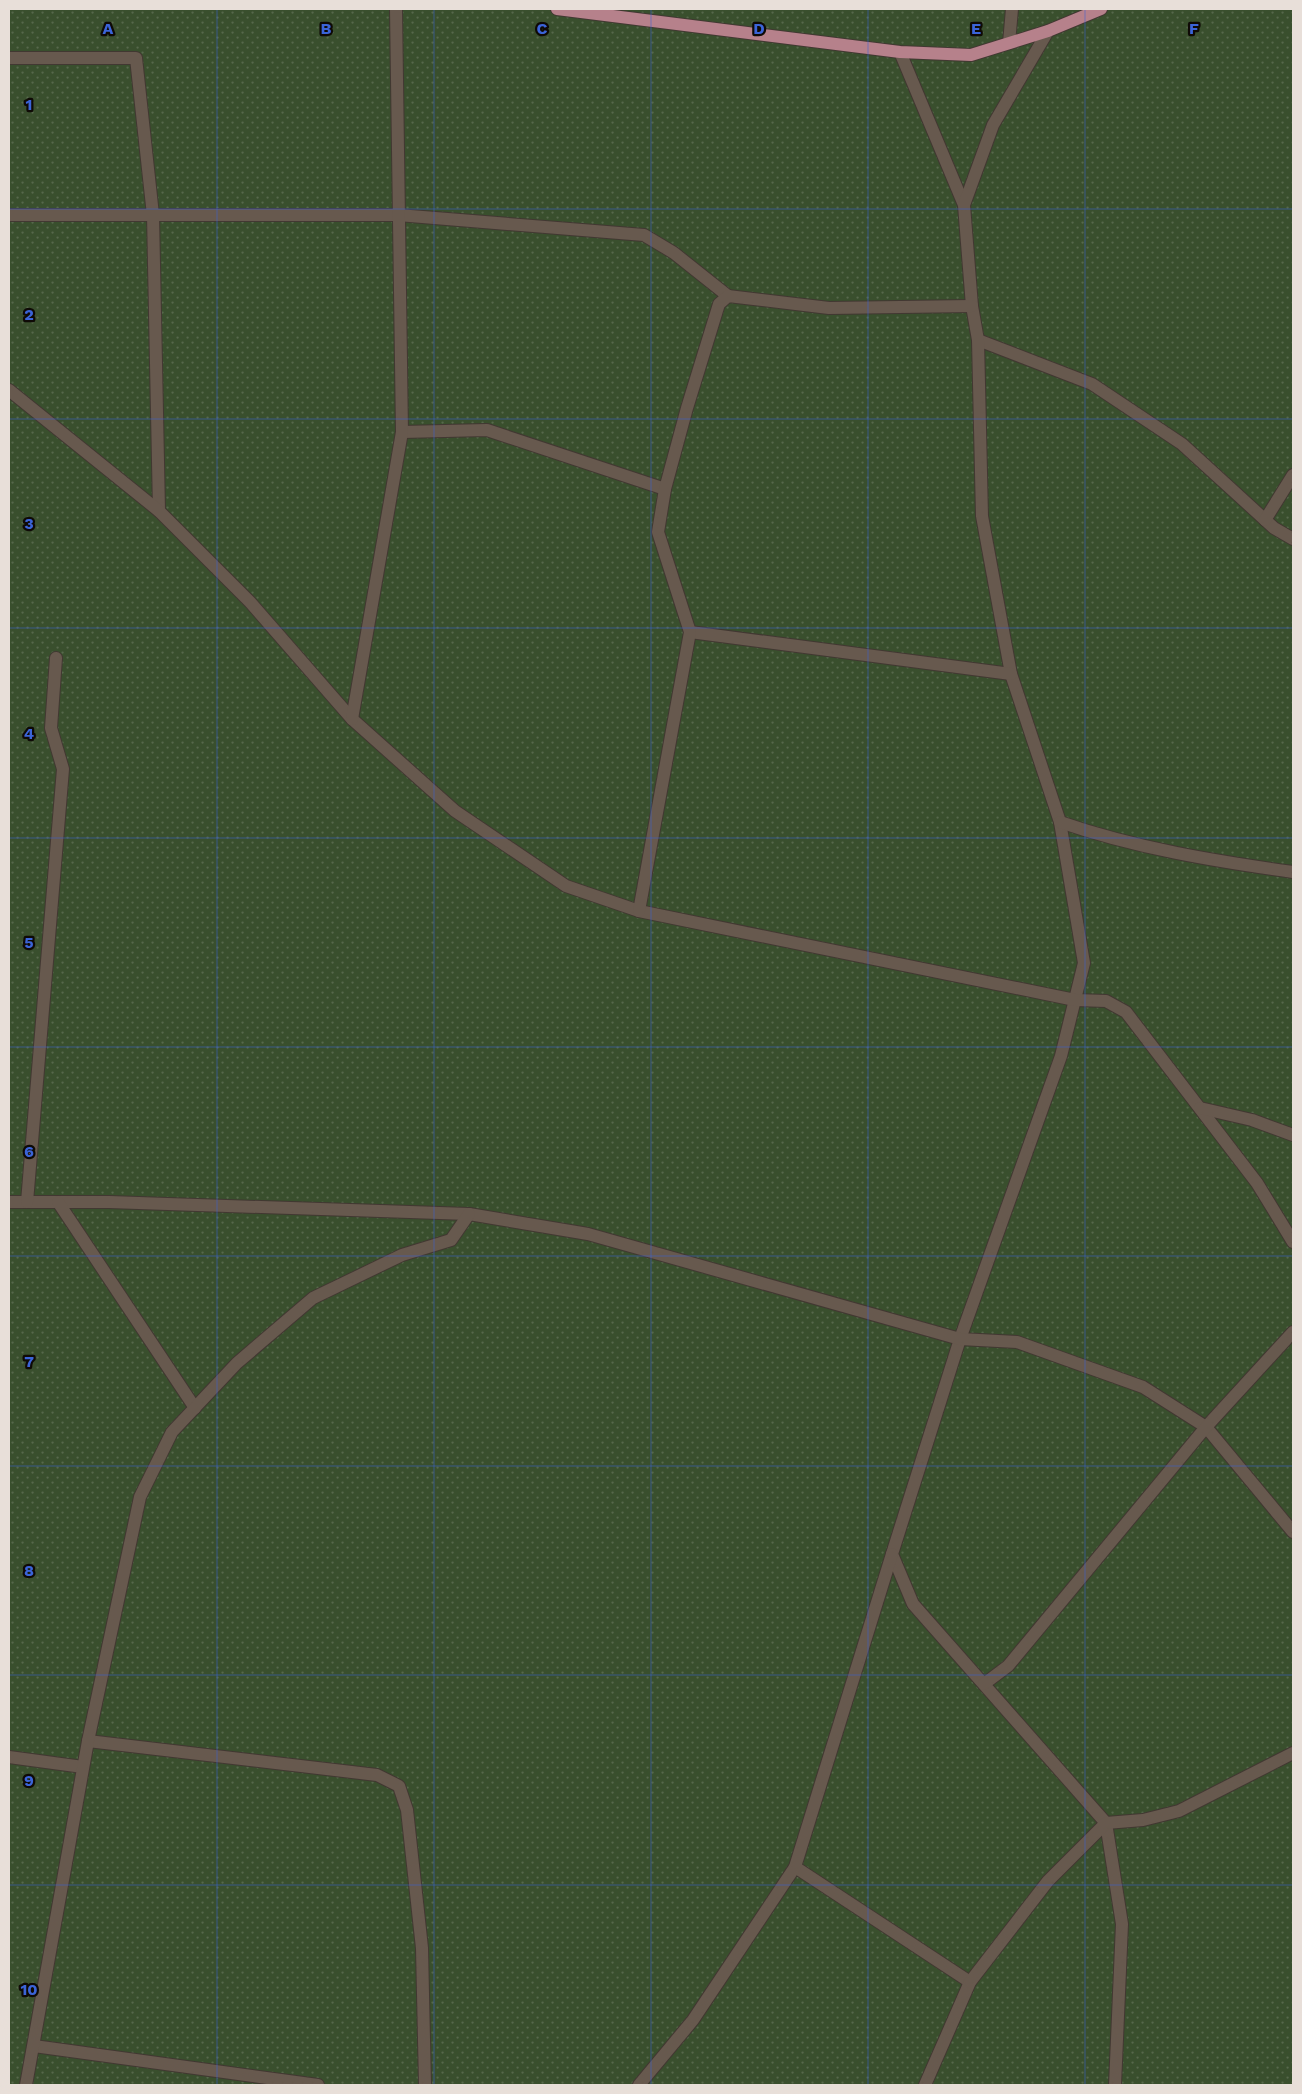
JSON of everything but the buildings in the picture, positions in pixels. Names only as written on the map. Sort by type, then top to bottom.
[{"type":"main road","points":[[558,9],[900,52],[971,55],[1048,31],[1101,9]]},
{"type":"street","points":[[352,719],[402,432],[396,9]]},
{"type":"street","points":[[1009,43],[1012,9]]},
{"type":"street","points":[[964,205],[993,125],[1048,31]]},
{"type":"street","points":[[639,2085],[693,2020],[795,1867],[960,1339],[1062,1056],[1084,963],[1060,822],[1011,674],[982,516],[978,340],[972,306],[964,205],[900,52]]},
{"type":"street","points":[[9,58],[136,58],[153,215],[159,511]]},
{"type":"street","points":[[9,215],[398,215],[644,235],[674,253],[728,296],[829,308],[972,306]]},
{"type":"street","points":[[639,911],[690,632],[658,532],[665,489],[687,408],[719,304],[728,296]]},
{"type":"street","points":[[978,340],[1092,384],[1182,444],[1274,528],[1293,539]]},
{"type":"street","points":[[9,390],[159,511],[250,602],[352,719],[455,811],[566,886],[639,911],[1075,1000],[1106,1001],[1126,1012],[1258,1183],[1293,1242]]},
{"type":"street","points":[[402,432],[487,430],[665,489]]},
{"type":"street","points":[[1265,520],[1293,475]]},
{"type":"street","points":[[690,632],[1011,674]]},
{"type":"street","points":[[27,1202],[63,769],[51,728],[56,658]]},
{"type":"street","points":[[1060,822],[1094,834],[1136,844],[1220,861],[1293,872]]},
{"type":"street","points":[[1200,1108],[1252,1120],[1293,1134]]},
{"type":"street","points":[[9,1202],[469,1214],[588,1234],[960,1339],[1017,1342],[1143,1387],[1206,1427],[1293,1532]]},
{"type":"street","points":[[58,1202],[195,1408]]},
{"type":"street","points":[[26,2085],[88,1741],[140,1496],[172,1432],[237,1363],[313,1298],[402,1254],[451,1240],[469,1214]]},
{"type":"street","points":[[984,1684],[1008,1666],[1206,1427],[1293,1332]]},
{"type":"street","points":[[892,1554],[913,1604],[1106,1823],[1122,1924],[1115,2085]]},
{"type":"street","points":[[88,1741],[377,1775],[399,1786],[407,1810],[422,1948],[425,2085]]},
{"type":"street","points":[[925,2085],[970,1982],[1048,1881],[1106,1823],[1143,1820],[1179,1811],[1293,1753]]},
{"type":"street","points":[[9,1757],[83,1767]]},
{"type":"street","points":[[795,1867],[970,1982]]},
{"type":"street","points":[[34,2046],[318,2085]]},
{"type":"green space","points":[[9,9],[1293,9],[1293,2085],[9,2085]]}]
